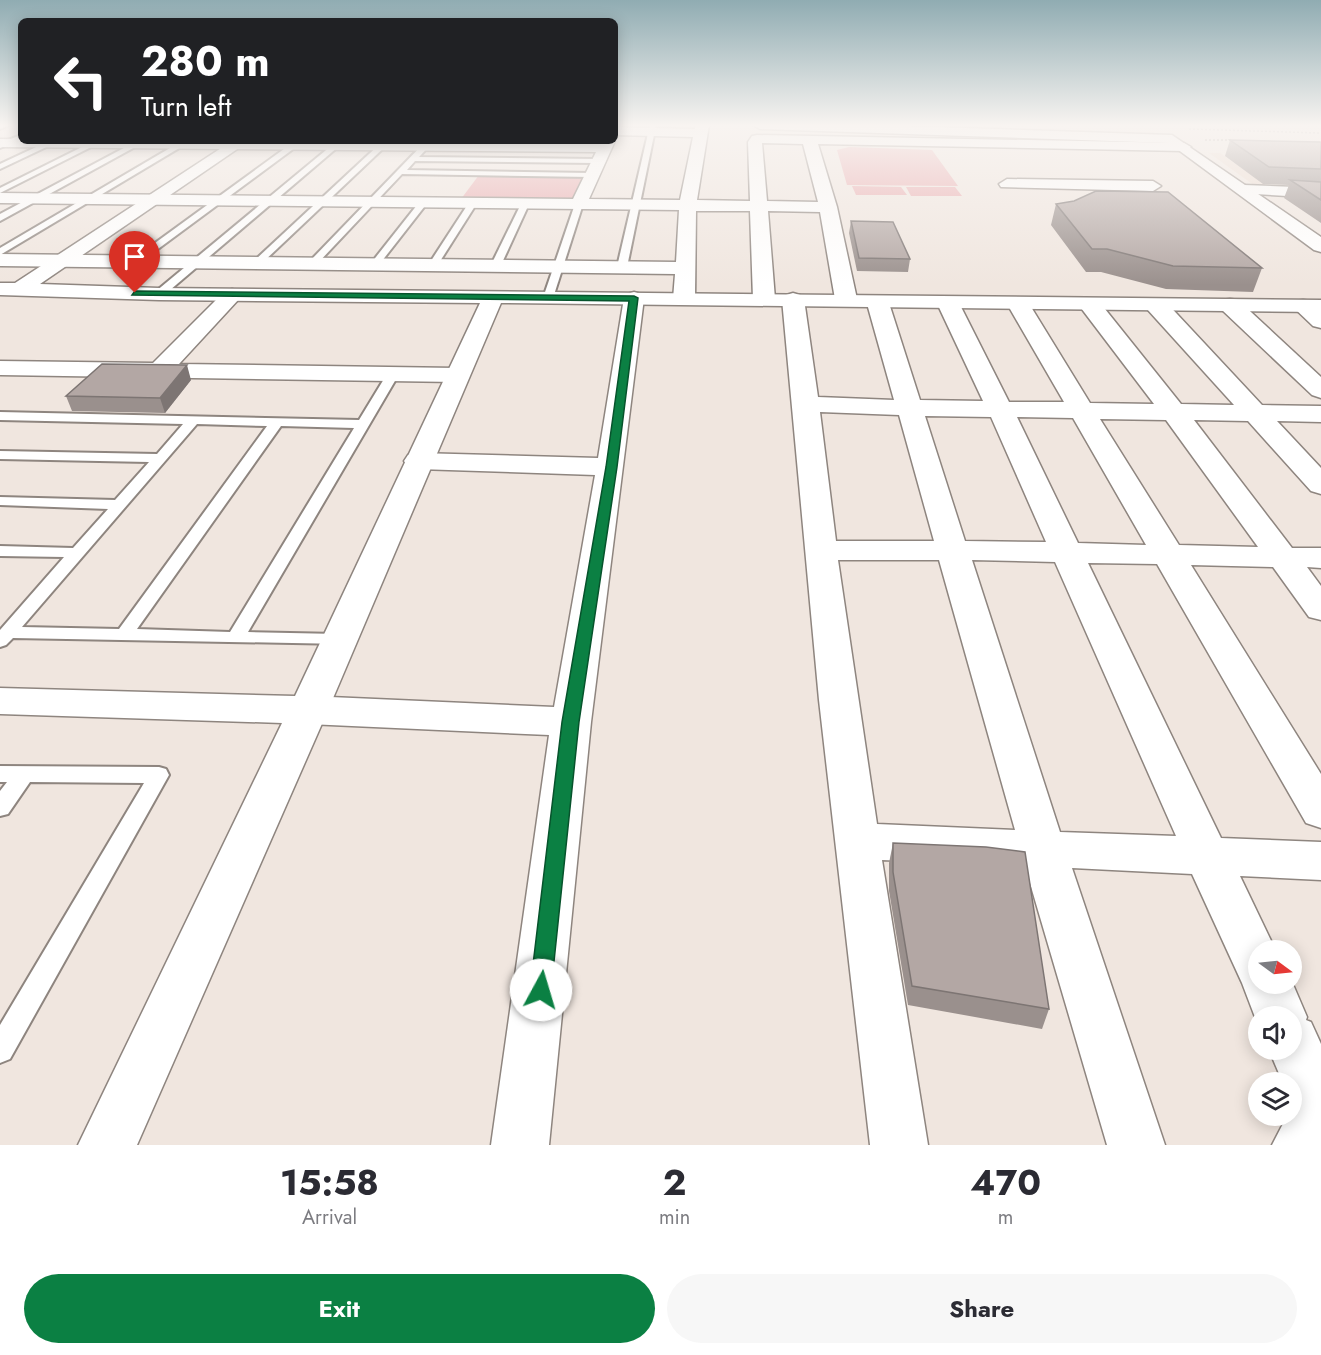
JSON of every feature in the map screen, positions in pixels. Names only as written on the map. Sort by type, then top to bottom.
[{"type":"street","points":[[10,290],[59,261],[186,178]]},
{"type":"street","points":[[579,204],[591,178]]},
{"type":"street","points":[[684,299],[687,205],[692,178]]},
{"type":"street","points":[[756,178],[757,206],[778,299],[808,404],[821,551],[857,841],[899,1145]]},
{"type":"street","points":[[820,178],[828,207],[862,299],[908,408],[1136,1145]]},
{"type":"street","points":[[1070,178],[1096,204]]},
{"type":"street","points":[[1228,178],[1321,246]]},
{"type":"street","points":[[1008,184],[1153,186]]},
{"type":"street","points":[[1244,190],[1321,193]]},
{"type":"street","points":[[0,198],[828,207]]},
{"type":"street","points":[[0,260],[434,264],[548,298],[628,283],[684,268]]},
{"type":"street","points":[[10,290],[232,295],[494,281],[558,266],[684,299],[862,299],[1312,306],[1321,321]]},
{"type":"street","points":[[107,1145],[308,710],[456,375],[494,281]]},
{"type":"street","points":[[520,1145],[571,722],[611,467],[628,283]]},
{"type":"street","points":[[160,370],[232,295]]},
{"type":"street","points":[[947,301],[1067,552],[1248,944]]},
{"type":"street","points":[[1017,302],[1321,811]]},
{"type":"street","points":[[1089,304],[1174,412],[1321,609]]},
{"type":"street","points":[[1155,304],[1321,485]]},
{"type":"street","points":[[1230,305],[1321,390]]},
{"type":"street","points":[[0,368],[456,375]]},
{"type":"street","points":[[808,404],[908,408],[1321,414]]},
{"type":"street","points":[[418,461],[611,467]]},
{"type":"street","points":[[821,551],[951,550],[1321,558]]},
{"type":"street","points":[[0,701],[308,710],[571,722]]},
{"type":"street","points":[[857,841],[1321,861]]},
{"type":"street","points":[[1301,1060],[1321,1106]]},
{"type":"street","points":[[1301,1145],[1321,1119]]},
{"type":"lane","points":[[0,191],[25,178]]},
{"type":"lane","points":[[0,218],[73,178]]},
{"type":"lane","points":[[0,252],[125,178]]},
{"type":"lane","points":[[136,261],[250,178]]},
{"type":"lane","points":[[159,294],[297,178]]},
{"type":"lane","points":[[258,262],[347,178]]},
{"type":"lane","points":[[313,263],[395,178]]},
{"type":"lane","points":[[628,283],[636,204],[641,178]]},
{"type":"lane","points":[[375,264],[424,202]]},
{"type":"lane","points":[[434,264],[473,203]]},
{"type":"lane","points":[[494,281],[525,204]]},
{"type":"lane","points":[[548,298],[579,204]]},
{"type":"lane","points":[[236,637],[393,374]]},
{"type":"lane","points":[[0,416],[363,424]]},
{"type":"lane","points":[[7,628],[78,553],[194,420]]},
{"type":"lane","points":[[125,634],[277,422]]},
{"type":"lane","points":[[0,455],[161,458]]},
{"type":"lane","points":[[0,501],[120,504]]},
{"type":"lane","points":[[0,551],[78,553]]},
{"type":"lane","points":[[7,628],[338,640]]},
{"type":"lane","points":[[0,774],[159,775],[0,1050]]},
{"type":"lane","points":[[0,808],[24,774]]},
{"type":"shaded area","points":[[476,178],[584,178],[574,201],[461,199]]},
{"type":"shaded area","points":[[845,178],[953,178],[958,186],[847,185]]},
{"type":"shaded area","points":[[1245,178],[1256,178],[1270,188],[1258,188]]},
{"type":"shaded area","points":[[852,186],[901,187],[907,195],[856,195]]},
{"type":"shaded area","points":[[906,187],[955,187],[962,196],[911,196]]},
{"type":"building","points":[[1290,180],[1321,182],[1321,200]]},
{"type":"building","points":[[1096,191],[1168,192],[1262,268],[1173,266],[1107,249],[1092,249],[1056,204],[1074,201]]},
{"type":"building","points":[[851,221],[893,222],[910,259],[859,258]]},
{"type":"building","points":[[102,364],[187,365],[160,398],[66,396]]},
{"type":"building","points":[[893,843],[986,847],[1025,852],[1049,1009],[912,986],[893,872]]},
{"type":"route","points":[[135,293],[634,298],[611,467],[571,722],[541,990]]}]
